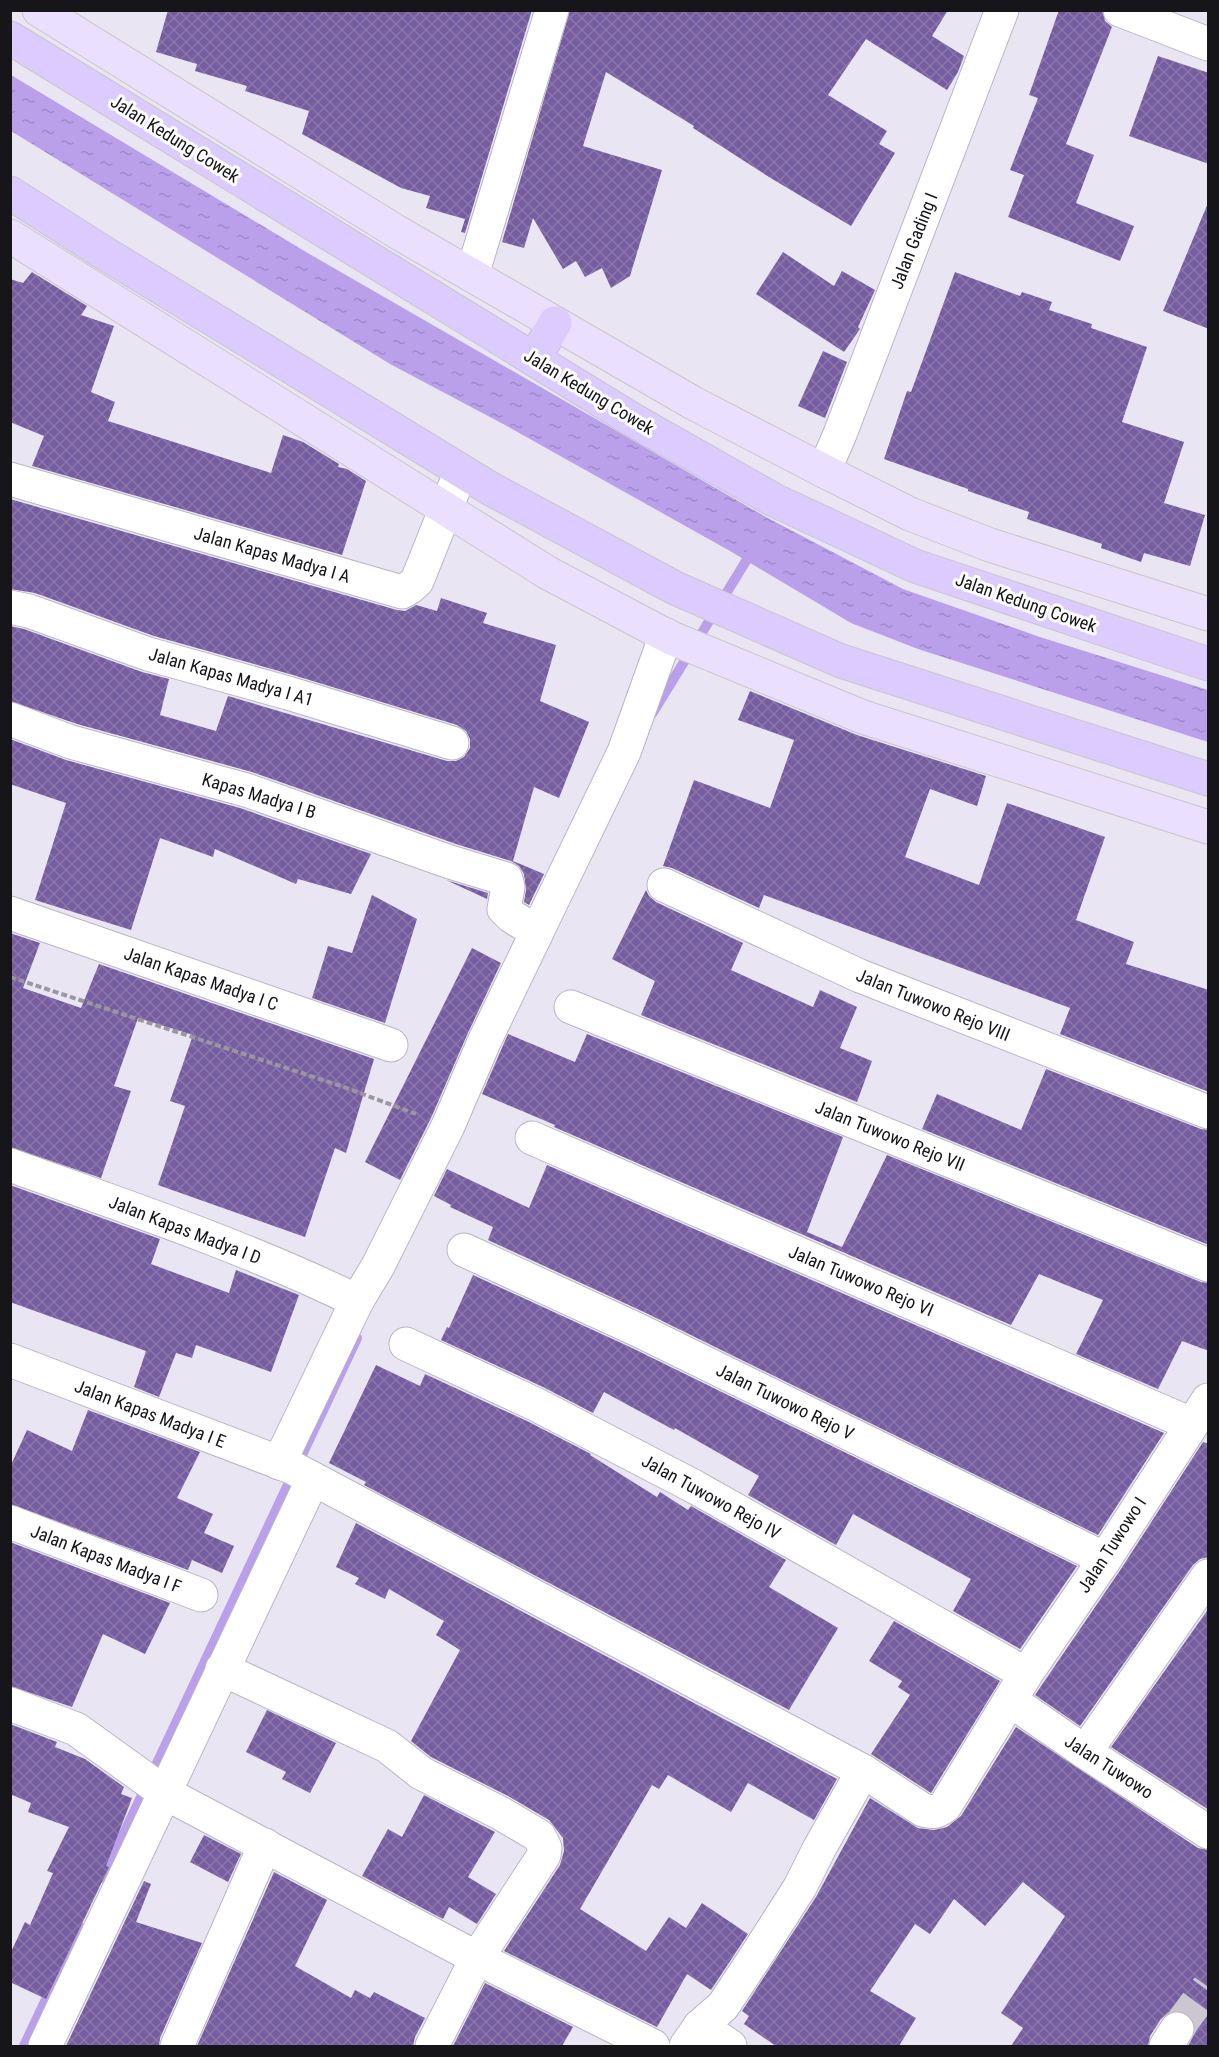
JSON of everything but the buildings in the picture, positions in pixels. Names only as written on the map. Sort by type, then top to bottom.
[{"type":"highway","name":"Jalan Kedung Cowek","points":[[10,38],[633,420],[774,500],[915,566],[1209,664]]},
{"type":"highway","points":[[10,192],[491,489],[675,588],[841,661],[1209,779]]},
{"type":"highway","points":[[534,359],[555,323]]},
{"type":"main road","name":"Jalan Kedung Cowek","points":[[39,10],[397,232],[695,404],[824,471],[909,514],[990,545],[1209,614]]},
{"type":"main road","points":[[10,236],[548,573],[677,640],[863,717],[1209,827]]},
{"type":"street","points":[[472,275],[552,10]]},
{"type":"street","name":"Jalan Gading I","points":[[824,471],[1002,10]]},
{"type":"street","points":[[1120,10],[1209,44]]},
{"type":"street","name":"Jalan Kapas Madya I A","points":[[10,479],[402,592],[417,581],[461,471]]},
{"type":"street","name":"Jalan Kapas Madya I A1","points":[[10,607],[29,611],[148,654],[288,693],[452,743]]},
{"type":"street","points":[[45,2046],[222,1669],[297,1471],[357,1301],[378,1266],[448,1126],[484,1042],[677,640]]},
{"type":"street","name":"Kapas Madya I B","points":[[10,719],[70,742],[246,790],[450,862],[506,879],[508,887],[504,909],[537,932]]},
{"type":"street","name":"Jalan Tuwowo Rejo VIII","points":[[664,885],[860,976],[1209,1112]]},
{"type":"street","name":"Jalan Kapas Madya I C","points":[[10,914],[391,1045]]},
{"type":"street","name":"Jalan Tuwowo Rejo VII","points":[[571,1007],[1209,1265]]},
{"type":"street","name":"Jalan Tuwowo Rejo VI","points":[[532,1138],[1200,1412]]},
{"type":"street","name":"Jalan Kapas Madya I D","points":[[10,1165],[140,1212],[302,1275],[357,1301]]},
{"type":"street","name":"Jalan Tuwowo Rejo V","points":[[464,1250],[649,1335],[1105,1559]]},
{"type":"street","name":"Jalan Tuwowo Rejo IV","points":[[406,1344],[535,1404],[695,1487],[1015,1679]]},
{"type":"street","name":"Jalan Kapas Madya I E","points":[[10,1360],[297,1471],[863,1771]]},
{"type":"street","name":"Jalan Tuwowo I","points":[[863,1771],[923,1810],[938,1811],[945,1806],[1015,1679],[1105,1559],[1200,1412]]},
{"type":"street","name":"Jalan Kapas Madya I F","points":[[10,1522],[201,1595]]},
{"type":"street","points":[[1084,1752],[1209,1576]]},
{"type":"street","points":[[222,1669],[387,1746],[421,1773],[500,1813],[542,1839],[545,1848],[544,1855],[477,1958],[432,2046]]},
{"type":"street","name":"Jalan Tuwowo","points":[[1015,1679],[1084,1752],[1209,1832]]},
{"type":"street","points":[[10,1704],[76,1729],[163,1791],[477,1958],[653,2046]]},
{"type":"street","points":[[730,2046],[693,2036],[723,2006],[756,1956],[800,1887],[863,1771]]},
{"type":"street","points":[[177,2046],[265,1845]]},
{"type":"path","points":[[10,977],[344,1087],[448,1126]]},
{"type":"water","points":[[11,75],[306,252],[766,517],[903,589],[1040,637],[1208,690],[1208,742],[918,649],[851,623],[730,551],[505,425],[390,364],[11,131]]},
{"type":"waterway","points":[[652,714],[754,548]]},
{"type":"waterway","points":[[103,1878],[357,1338]]},
{"type":"waterway","points":[[24,2046],[80,1927]]},
{"type":"tunnel","points":[[1177,2029],[1208,1987]]}]
